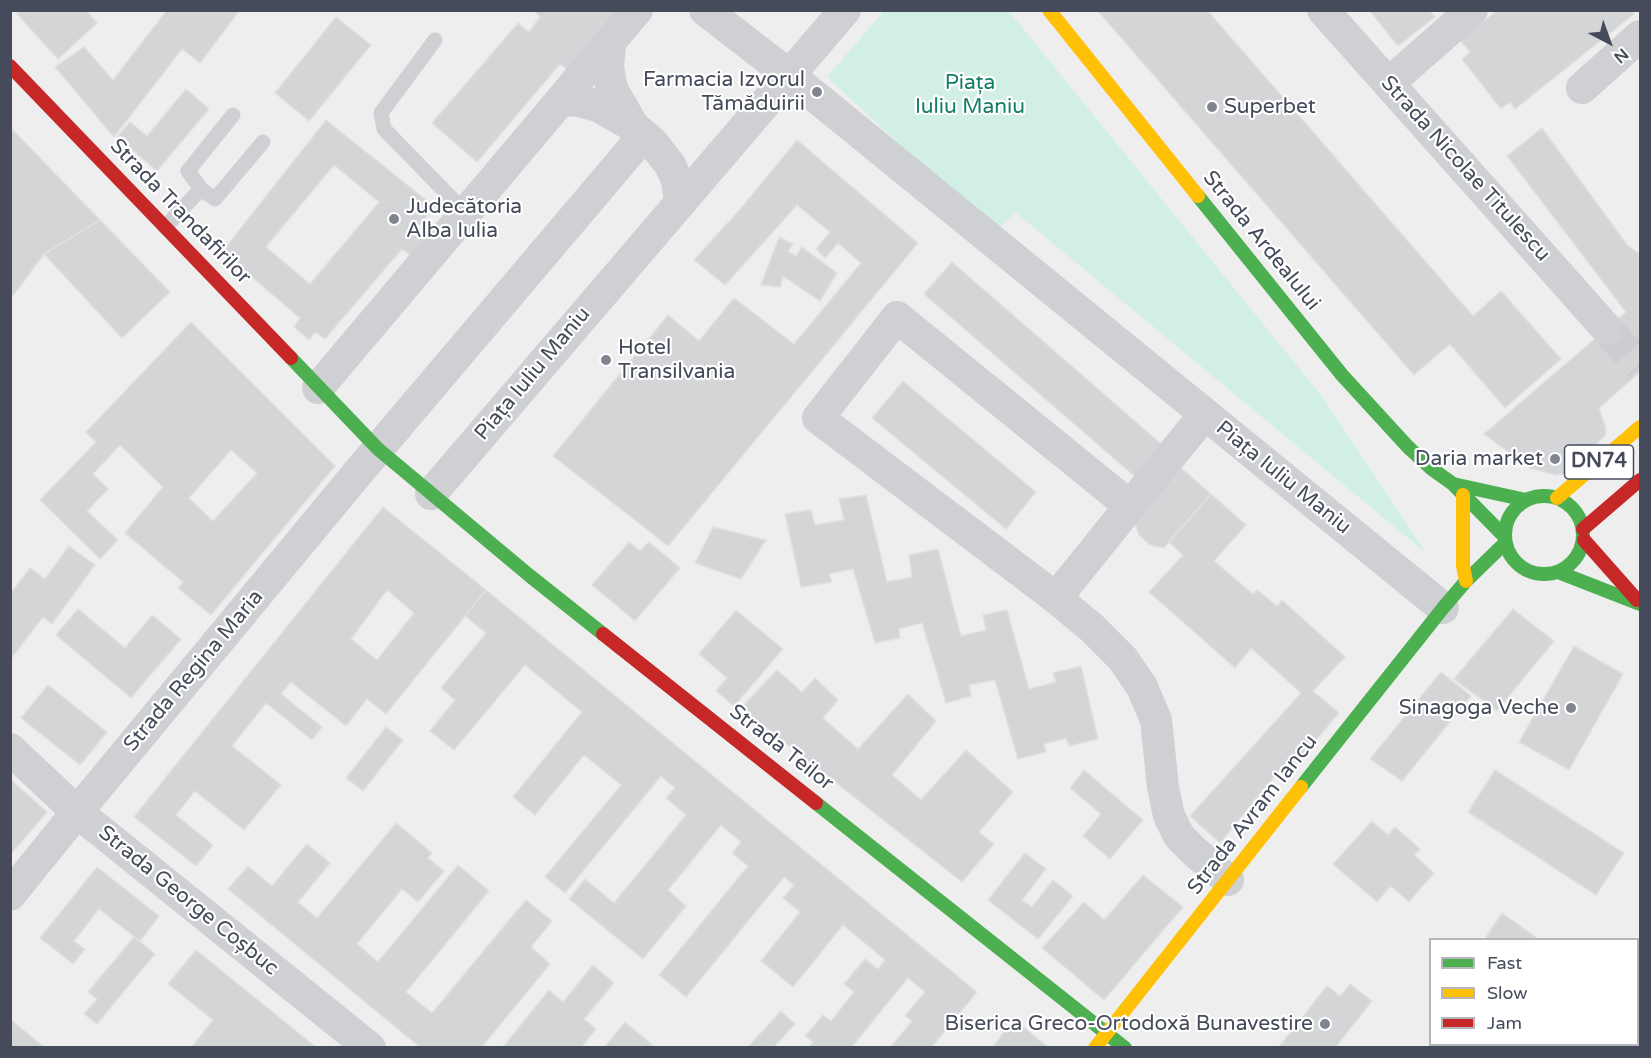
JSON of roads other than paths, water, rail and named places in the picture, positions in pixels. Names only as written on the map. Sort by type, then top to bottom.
[{"type":"street","points":[[430,494],[378,449],[318,388],[637,10]]},
{"type":"street","name":"Piața Iuliu Maniu","points":[[705,10],[789,75],[1443,608]]},
{"type":"street","name":"Piața Iuliu Maniu","points":[[430,494],[845,10]]},
{"type":"street","name":"Strada Ardealului","points":[[1049,10],[1341,375],[1408,447],[1453,484],[1505,540]]},
{"type":"street","name":"Strada Nicolae Titulescu","points":[[1323,10],[1606,329]]},
{"type":"street","points":[[1389,83],[1472,10]]},
{"type":"street","points":[[1582,88],[1641,36]]},
{"type":"street","points":[[610,44],[608,68],[612,88],[643,135],[670,165],[676,180],[680,202]]},
{"type":"street","name":"Strada Trandafirilor","points":[[10,66],[318,388]]},
{"type":"street","points":[[562,100],[598,106],[643,135],[685,152],[701,153],[725,149]]},
{"type":"street","points":[[378,449],[643,135]]},
{"type":"street","points":[[1130,506],[897,317],[818,418],[1056,598],[1092,628],[1123,659],[1142,687],[1156,720],[1163,787],[1169,816],[1179,836],[1228,880]]},
{"type":"street","points":[[1056,598],[1205,414]]},
{"type":"street","name":"DN74","points":[[1557,498],[1641,427]]},
{"type":"street","name":"Strada Regina Maria","points":[[10,895],[378,449]]},
{"type":"street","name":"DN74","points":[[1583,534],[1641,480]]},
{"type":"street","name":"Strada Ardealului","points":[[1453,484],[1526,500]]},
{"type":"street","name":"Strada Teilor","points":[[430,494],[1125,1047]]},
{"type":"street","points":[[1464,495],[1462,549],[1466,581]]},
{"type":"street","points":[[1583,534],[1575,560],[1558,572],[1547,575],[1525,570],[1509,553],[1505,540],[1506,526],[1510,516],[1526,500],[1538,496],[1557,498],[1567,502],[1574,509],[1583,534],[1641,604]]},
{"type":"street","name":"Strada Avram Iancu","points":[[1095,1047],[1443,608],[1505,540]]},
{"type":"street","points":[[1558,572],[1641,604]]},
{"type":"street","name":"Strada George Coșbuc","points":[[10,749],[77,812],[369,1047]]},
{"type":"lane","points":[[435,40],[381,113],[384,129],[466,213]]},
{"type":"lane","points":[[233,115],[188,171],[201,189],[215,199],[263,142]]},
{"type":"lane","points":[[165,227],[201,189]]},
{"type":"tunnel","points":[[1607,329],[1640,367]]},
{"type":"place","name":"Farmacia Izvorul Tămăduirii","points":[[817,92]]},
{"type":"place","name":"Superbet","points":[[1212,107]]},
{"type":"place","name":"Judecătoria Alba Iulia","points":[[394,219]]},
{"type":"place","name":"Hotel Transilvania","points":[[606,360]]},
{"type":"place","name":"Daria market","points":[[1555,459]]},
{"type":"place","name":"Sinagoga Veche","points":[[1571,708]]},
{"type":"place","name":"Biserica Greco-Ortodoxă Bunavestire","points":[[1325,1024]]}]
